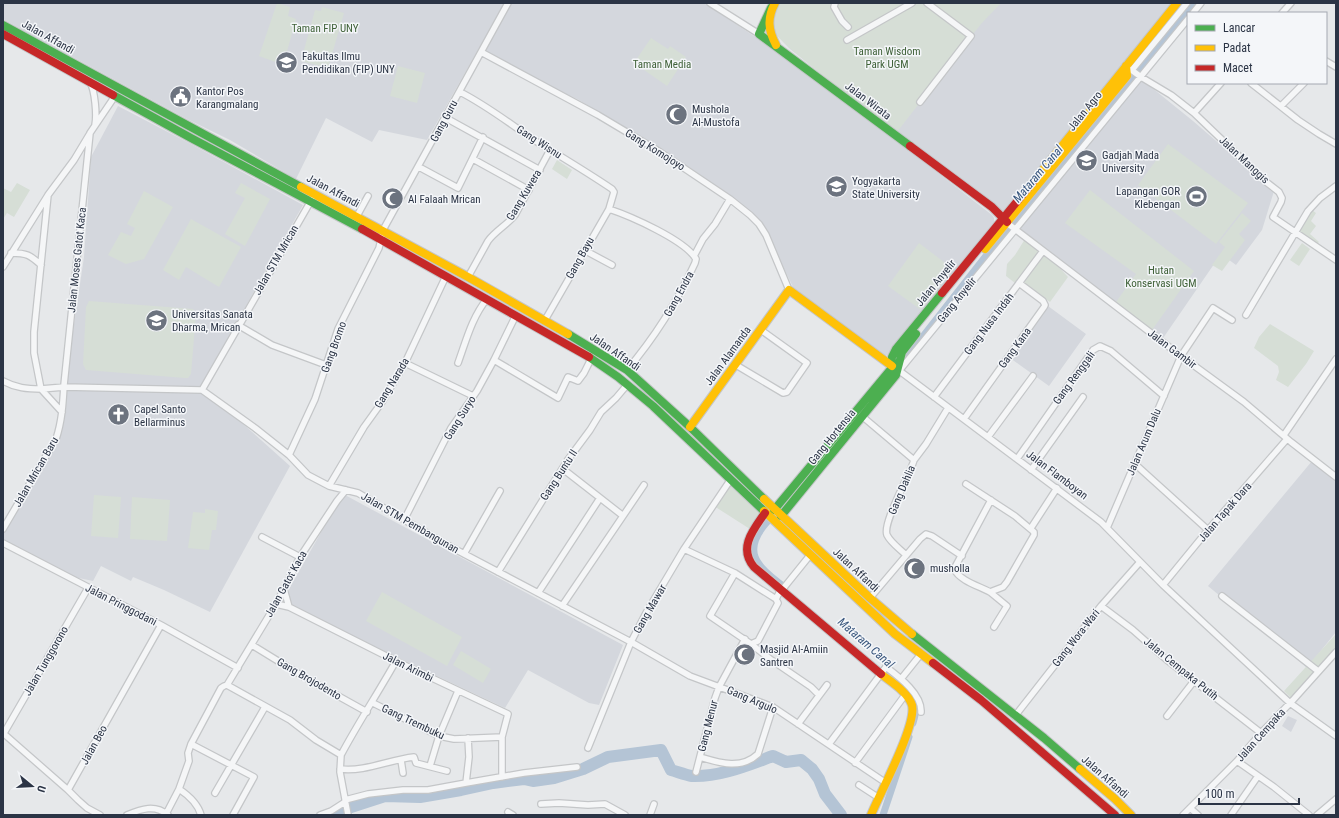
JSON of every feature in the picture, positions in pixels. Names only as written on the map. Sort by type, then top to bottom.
[{"type":"main road","name":"Jalan Agro","points":[[1010,225],[1127,76],[1177,3]]},
{"type":"main road","points":[[759,34],[773,6]]},
{"type":"main road","points":[[773,6],[768,23],[770,34],[776,46]]},
{"type":"main road","name":"Jalan Affandi","points":[[3,25],[184,129],[313,198],[593,360],[653,406],[730,479],[926,646],[1056,748],[1115,799],[1131,815]]},
{"type":"main road","name":"Jalan Affandi","points":[[3,34],[115,96],[184,129]]},
{"type":"main road","name":"Jalan Wirata","points":[[759,34],[992,207],[1010,225]]},
{"type":"main road","name":"Jalan Affandi","points":[[313,198],[357,216],[383,230],[545,320],[627,370],[690,427],[769,512]]},
{"type":"main road","name":"Jalan Anyelir","points":[[896,369],[892,357],[896,349],[1010,225]]},
{"type":"main road","name":"Jalan Alamanda","points":[[690,427],[789,290]]},
{"type":"main road","name":"Jalan Flamboyan","points":[[789,290],[896,369]]},
{"type":"main road","points":[[593,360],[599,353]]},
{"type":"main road","name":"Gang Hortensia","points":[[778,519],[863,417],[896,375],[896,369]]},
{"type":"main road","name":"Gang Hortensia","points":[[896,369],[769,512],[750,536],[747,554],[749,561],[754,567],[783,588],[883,671],[905,694]]},
{"type":"main road","name":"Jalan Affandi","points":[[778,519],[811,554],[895,634],[981,700],[1115,815]]},
{"type":"main road","points":[[921,654],[926,646]]},
{"type":"main road","points":[[872,813],[898,755],[912,716],[913,708],[905,694]]},
{"type":"street","name":"Gang Guru","points":[[382,239],[383,230],[508,3]]},
{"type":"street","name":"Jalan Wirata","points":[[710,3],[759,34]]},
{"type":"street","points":[[835,3],[834,8],[848,27]]},
{"type":"street","points":[[846,40],[912,3]]},
{"type":"street","points":[[920,102],[971,36],[927,3]]},
{"type":"street","points":[[1131,69],[1187,3]]},
{"type":"street","points":[[1194,12],[1201,3]]},
{"type":"street","points":[[1283,12],[1291,3]]},
{"type":"street","name":"Gang Anyelir","points":[[896,369],[1010,225],[1187,20]]},
{"type":"street","name":"Gang Komojoyo","points":[[481,52],[598,115],[660,152],[730,199],[759,224],[766,235],[789,290]]},
{"type":"street","points":[[1327,62],[1336,67]]},
{"type":"street","name":"Jalan Manggis","points":[[1131,69],[1171,95],[1194,113],[1265,181],[1279,192],[1282,198],[1273,217],[1336,260]]},
{"type":"street","points":[[90,82],[93,90],[96,116],[94,127]]},
{"type":"street","points":[[1194,113],[1220,84]]},
{"type":"street","points":[[1252,84],[1303,124],[1336,144]]},
{"type":"street","points":[[1281,106],[1303,84]]},
{"type":"street","name":"Gang Wisnu","points":[[460,92],[497,113],[550,150],[612,189],[614,196]]},
{"type":"street","name":"Jalan Moses Gatot Kaca","points":[[3,267],[48,195],[74,160],[115,96]]},
{"type":"street","points":[[446,118],[540,170]]},
{"type":"street","name":"Jalan Moses Gatot Kaca","points":[[64,387],[90,133]]},
{"type":"street","points":[[419,166],[458,188],[483,138]]},
{"type":"street","name":"Gang Kuwera","points":[[468,277],[491,236],[509,223],[529,190],[550,150]]},
{"type":"street","points":[[473,159],[529,190]]},
{"type":"street","points":[[1246,315],[1308,210],[1320,198],[1336,186]]},
{"type":"street","points":[[48,195],[34,332],[34,353],[41,389],[62,412]]},
{"type":"street","points":[[357,216],[368,196]]},
{"type":"street","name":"Gang Bayu","points":[[545,320],[609,209],[614,196]]},
{"type":"street","name":"Jalan STM Mrican","points":[[202,390],[238,325],[313,198]]},
{"type":"street","points":[[694,256],[703,239],[715,224],[730,199]]},
{"type":"street","name":"Gang Endra","points":[[609,209],[650,227],[684,247],[696,259],[675,304],[627,370]]},
{"type":"street","name":"Jalan Gambir","points":[[1010,225],[1088,283],[1181,356],[1244,402],[1336,477]]},
{"type":"street","name":"Gang Bromo","points":[[289,455],[315,399],[338,329],[379,248],[382,239]]},
{"type":"street","points":[[584,250],[612,265]]},
{"type":"street","name":"Gang Nusa Indah","points":[[934,397],[1043,251]]},
{"type":"street","points":[[12,253],[27,254],[33,257],[41,265]]},
{"type":"street","name":"Gang Narada","points":[[329,486],[364,427],[382,402],[405,363],[446,276]]},
{"type":"street","name":"Gang Kana","points":[[964,419],[1044,308],[1045,305],[1043,301],[1019,283]]},
{"type":"street","points":[[458,363],[476,316],[487,299]]},
{"type":"street","name":"Jalan Arum Dalu","points":[[1107,528],[1181,356],[1213,308],[1232,320]]},
{"type":"street","name":"Gang Suryo","points":[[404,520],[451,428],[473,396],[494,360],[516,315]]},
{"type":"street","points":[[238,325],[272,345],[326,365]]},
{"type":"street","points":[[736,364],[783,393],[787,392],[807,363],[760,330]]},
{"type":"street","name":"Gang Renggali","points":[[1017,459],[1080,366],[1096,347],[1100,346],[1111,350],[1164,396]]},
{"type":"street","name":"Jalan Tapak Dara","points":[[1163,585],[1286,437],[1336,359]]},
{"type":"street","points":[[494,360],[558,398],[568,377],[578,381],[593,360]]},
{"type":"street","points":[[405,363],[473,396]]},
{"type":"street","name":"Jalan Flamboyan","points":[[896,369],[1031,470],[1058,488],[1107,528],[1163,585],[1290,703],[1335,733]]},
{"type":"street","points":[[988,437],[1033,376]]},
{"type":"street","points":[[3,381],[11,386],[19,388],[41,389],[64,387],[202,390]]},
{"type":"street","name":"Gang Buntu II","points":[[498,572],[567,461],[590,430],[601,412],[627,385]]},
{"type":"street","name":"Jalan Mrican Baru","points":[[3,529],[56,439],[60,429],[64,387]]},
{"type":"street","name":"Jalan STM Pembangunan","points":[[202,390],[255,428],[289,455],[308,475],[337,489],[358,493],[464,554],[631,642]]},
{"type":"street","points":[[1031,470],[1083,397]]},
{"type":"street","points":[[914,460],[926,444],[948,408]]},
{"type":"street","name":"Gang Dahlia","points":[[863,417],[914,460],[886,527],[887,535],[906,555]]},
{"type":"street","name":"Jalan Alamanda","points":[[683,434],[690,427]]},
{"type":"street","points":[[1135,464],[1208,530]]},
{"type":"street","points":[[563,469],[622,516]]},
{"type":"street","name":"Gang Mawar","points":[[588,748],[631,642],[684,549],[730,479]]},
{"type":"street","points":[[966,484],[1031,528],[1034,532],[1034,535],[1007,582],[1003,587],[990,592]]},
{"type":"street","points":[[562,606],[644,485]]},
{"type":"street","points":[[1031,528],[1058,488]]},
{"type":"street","points":[[337,489],[337,501]]},
{"type":"street","name":"Jalan Gatot Kaca","points":[[191,744],[221,688],[227,686],[276,604],[300,557],[346,490]]},
{"type":"street","points":[[464,554],[500,491]]},
{"type":"street","points":[[538,593],[600,498]]},
{"type":"street","points":[[991,500],[954,569],[966,580],[990,592],[1007,606],[994,627]]},
{"type":"street","points":[[870,598],[920,539],[926,534],[932,536],[962,556]]},
{"type":"street","points":[[262,537],[300,557]]},
{"type":"street","name":"Jalan Pringgodani","points":[[3,543],[161,625],[238,668]]},
{"type":"street","points":[[684,549],[735,573],[776,599],[778,603],[772,616],[758,641],[752,644]]},
{"type":"street","points":[[776,599],[783,588],[811,554]]},
{"type":"street","name":"Gang Wora-Wari","points":[[1015,716],[1101,606],[1140,562]]},
{"type":"street","points":[[735,573],[710,616],[752,644],[820,695]]},
{"type":"street","name":"Jalan Tunggorono","points":[[3,733],[88,588]]},
{"type":"street","points":[[284,589],[289,607]]},
{"type":"street","points":[[1222,596],[1318,671]]},
{"type":"street","name":"Jalan Arimbi","points":[[276,604],[289,607],[396,661],[508,714],[502,737]]},
{"type":"street","name":"Jalan Cempaka Putih","points":[[1101,606],[1133,630],[1167,660],[1261,733]]},
{"type":"street","name":"Jalan Beo","points":[[68,790],[161,625]]},
{"type":"street","name":"Gang Menur","points":[[696,772],[719,687],[745,639]]},
{"type":"street","name":"Gang Argulo","points":[[631,642],[690,676],[773,707],[886,783]]},
{"type":"street","name":"Gang Brojodento","points":[[252,645],[304,677],[366,712]]},
{"type":"street","name":"Jalan Cempaka","points":[[1183,815],[1237,761],[1336,652]]},
{"type":"street","points":[[901,679],[921,654]]},
{"type":"street","points":[[348,815],[340,769],[342,756],[357,725],[373,703],[396,661]]},
{"type":"street","points":[[829,744],[883,671],[901,679],[919,700],[921,712]]},
{"type":"street","points":[[1167,716],[1194,681]]},
{"type":"street","points":[[798,724],[827,685]]},
{"type":"street","points":[[227,686],[290,720],[316,740],[342,756]]},
{"type":"street","points":[[430,766],[439,736],[458,691]]},
{"type":"street","points":[[855,763],[905,694]]},
{"type":"street","name":"Gang Trembuku","points":[[373,703],[439,736],[454,739],[502,737]]},
{"type":"street","points":[[215,793],[265,707]]},
{"type":"street","points":[[700,757],[723,764],[734,764],[752,759],[758,754],[773,707]]},
{"type":"street","points":[[3,733],[87,808],[100,815]]},
{"type":"street","points":[[502,737],[502,776]]},
{"type":"street","points":[[466,783],[469,757],[468,738]]},
{"type":"street","points":[[127,815],[150,808],[167,814],[190,761],[188,752],[191,744],[254,776],[233,815]]},
{"type":"street","points":[[340,769],[352,771],[414,757],[416,763],[447,771]]},
{"type":"street","points":[[401,760],[403,773]]},
{"type":"street","points":[[1237,761],[1309,815]]},
{"type":"street","points":[[320,815],[331,811],[345,801],[368,794],[404,790],[428,790],[502,776],[577,768]]},
{"type":"street","points":[[1230,815],[1258,776]]},
{"type":"street","points":[[859,785],[879,798]]},
{"type":"street","points":[[179,789],[190,798],[201,815]]},
{"type":"street","points":[[1317,815],[1336,799]]},
{"type":"street","points":[[541,804],[605,804],[625,815]]},
{"type":"street","points":[[650,815],[654,804]]},
{"type":"street","points":[[1190,808],[1198,815]]},
{"type":"shaded area","name":"Yogyakarta State University","points":[[3,3],[704,3],[808,72],[992,215],[994,222],[891,353],[885,356],[795,291],[763,227],[664,152],[579,100],[479,48],[427,140],[379,130],[372,142],[326,118],[296,179],[230,140],[189,120],[3,19]]},
{"type":"shaded area","name":"Gadjah Mada University","points":[[780,3],[1185,3],[1130,70],[1193,121],[1274,191],[1262,230],[1236,265],[1221,254],[1159,344],[1046,253],[1007,219],[790,49],[774,32],[774,12]]},
{"type":"shaded area","name":"Universitas Sanata Dharma, Mrican","points":[[118,106],[303,205],[203,382],[205,390],[290,466],[210,612],[164,590],[133,577],[131,581],[101,566],[93,581],[74,577],[3,541],[3,530],[62,432],[65,385],[84,257],[91,157]]},
{"type":"shaded area","points":[[1048,306],[1086,334],[1049,386],[1010,358]]},
{"type":"shaded area","points":[[1312,461],[1336,482],[1336,632],[1307,668],[1208,586]]},
{"type":"shaded area","points":[[345,495],[623,645],[599,705],[589,703],[528,670],[505,708],[301,612],[291,605],[288,597],[289,589],[337,504]]},
{"type":"shaded area","points":[[1288,716],[1297,720],[1291,732],[1282,726]]},
{"type":"green space","name":"Taman FIP UNY","points":[[277,3],[290,7],[288,16],[296,19],[286,55],[280,54],[278,63],[259,56]]},
{"type":"green space","name":"Taman Wisdom Park UGM","points":[[780,3],[1001,3],[981,24],[897,132],[811,66],[775,33],[771,27],[774,12]]},
{"type":"green space","name":"Taman FIP UNY","points":[[322,7],[344,13],[328,68],[301,61],[315,10],[321,11]]},
{"type":"green space","name":"Taman Media","points":[[651,38],[668,49],[670,46],[686,57],[667,86],[634,63]]},
{"type":"green space","points":[[398,66],[425,73],[417,103],[390,96]]},
{"type":"green space","name":"Lapangan GOR Klebengan","points":[[1168,144],[1248,203],[1216,244],[1138,185]]},
{"type":"green space","points":[[557,160],[572,170],[567,179],[552,169]]},
{"type":"green space","points":[[17,183],[30,190],[14,217],[7,213],[3,219],[3,188],[11,192]]},
{"type":"green space","points":[[241,183],[270,199],[245,246],[225,234],[245,198],[235,193]]},
{"type":"green space","name":"Hutan Konservasi UGM","points":[[1090,190],[1194,271],[1152,330],[1116,302],[1136,274],[1065,223]]},
{"type":"green space","points":[[144,191],[173,207],[144,259],[126,264],[108,255],[121,232],[131,236],[135,228],[127,224]]},
{"type":"green space","points":[[1312,210],[1316,213],[1311,221],[1316,226],[1310,234],[1319,242],[1316,245],[1297,230]]},
{"type":"green space","points":[[1242,213],[1251,221],[1239,234],[1245,240],[1222,271],[1212,265],[1225,247],[1219,242]]},
{"type":"green space","points":[[191,219],[241,247],[219,287],[186,267],[179,280],[163,270]]},
{"type":"green space","points":[[1025,239],[1039,252],[1015,283],[1006,276],[1007,264],[1015,255]]},
{"type":"green space","points":[[919,243],[953,269],[921,310],[888,286]]},
{"type":"green space","points":[[1302,243],[1310,249],[1299,266],[1290,260]]},
{"type":"green space","points":[[1046,253],[1068,277],[1050,302],[1023,284]]},
{"type":"green space","points":[[89,301],[193,309],[196,314],[191,374],[188,378],[185,378],[86,370],[83,364],[86,307]]},
{"type":"green space","points":[[1270,324],[1314,351],[1288,387],[1276,380],[1279,372],[1278,366],[1254,348],[1259,337]]},
{"type":"green space","points":[[728,484],[766,518],[753,531],[714,506]]},
{"type":"green space","points":[[94,495],[121,497],[118,538],[91,536]]},
{"type":"green space","points":[[132,497],[170,500],[167,541],[130,539]]},
{"type":"green space","points":[[205,509],[218,511],[216,530],[212,530],[209,550],[188,548],[193,512],[205,513]]},
{"type":"green space","points":[[382,592],[462,637],[447,666],[366,621]]},
{"type":"green space","points":[[1336,634],[1336,648],[1291,698],[1284,691]]},
{"type":"green space","points":[[461,651],[491,669],[483,683],[453,665]]},
{"type":"waterway","name":"Mataram Canal","points":[[1187,12],[1195,3]]},
{"type":"waterway","name":"Mataram Canal","points":[[903,362],[1014,220],[1187,13]]},
{"type":"waterway","name":"Mataram Canal","points":[[775,514],[761,530],[754,543],[754,550],[755,557],[761,567],[784,587]]},
{"type":"waterway","name":"Mataram Canal","points":[[907,693],[915,703],[916,707],[913,723]]},
{"type":"waterway","name":"Mataram Canal","points":[[883,815],[909,737]]},
{"type":"waterway","points":[[333,815],[351,807],[385,796],[420,797],[493,783],[524,779],[533,781],[554,778],[583,769],[608,757],[661,750],[671,770],[692,776],[713,775],[744,767],[773,756],[786,762],[801,760],[812,769],[819,779],[825,794],[841,815]]},
{"type":"traffic: fast","points":[[771,8],[759,34],[910,146]]},
{"type":"traffic: fast","points":[[3,25],[301,187]]},
{"type":"traffic: fast","points":[[113,95],[362,229]]},
{"type":"traffic: fast","points":[[774,510],[891,369],[892,357],[896,349],[942,293]]},
{"type":"traffic: fast","points":[[568,334],[627,370],[690,427],[764,499]]},
{"type":"traffic: fast","points":[[781,516],[896,375],[902,352],[916,334]]},
{"type":"traffic: fast","points":[[589,357],[618,377],[653,406],[764,511]]},
{"type":"traffic: fast","points":[[912,634],[1044,738],[1080,769]]},
{"type":"traffic: slow","points":[[775,3],[772,8],[770,29],[776,45]]},
{"type":"traffic: slow","points":[[1033,182],[1177,3]]},
{"type":"traffic: slow","points":[[985,249],[1127,76],[1126,66]]},
{"type":"traffic: slow","points":[[301,187],[468,277],[568,334]]},
{"type":"traffic: slow","points":[[690,427],[789,290],[892,366]]},
{"type":"traffic: slow","points":[[764,499],[870,598],[912,634]]},
{"type":"traffic: slow","points":[[764,511],[895,634],[933,663]]},
{"type":"traffic: slow","points":[[871,815],[904,743],[912,715],[912,705],[907,696],[881,674]]},
{"type":"traffic: slow","points":[[1080,769],[1131,815]]},
{"type":"traffic: jam","points":[[3,34],[113,95]]},
{"type":"traffic: jam","points":[[910,146],[992,207],[1007,222]]},
{"type":"traffic: jam","points":[[942,293],[1033,182]]},
{"type":"traffic: jam","points":[[362,229],[589,357]]},
{"type":"traffic: jam","points":[[765,513],[752,533],[747,546],[749,560],[754,567],[881,674]]},
{"type":"traffic: jam","points":[[933,663],[981,700],[1115,815]]},
{"type":"place","name":"Fakultas Ilmu Pendidikan (FIP) UNY","points":[[286,62]]},
{"type":"place","name":"Kantor Pos Karangmalang","points":[[181,97]]},
{"type":"place","name":"Mushola Al-Mustofa","points":[[677,115]]},
{"type":"place","name":"Gadjah Mada University","points":[[1087,161]]},
{"type":"place","name":"Yogyakarta State University","points":[[836,187]]},
{"type":"place","name":"Lapangan GOR Klebengan","points":[[1196,197]]},
{"type":"place","name":"Al Falaah Mrican","points":[[393,199]]},
{"type":"place","name":"Universitas Sanata Dharma, Mrican","points":[[157,320]]},
{"type":"place","name":"Capel Santo Bellarminus","points":[[119,415]]},
{"type":"place","name":"musholla","points":[[914,568]]},
{"type":"place","name":"Masjid Al-Amiin Santren","points":[[744,655]]}]
